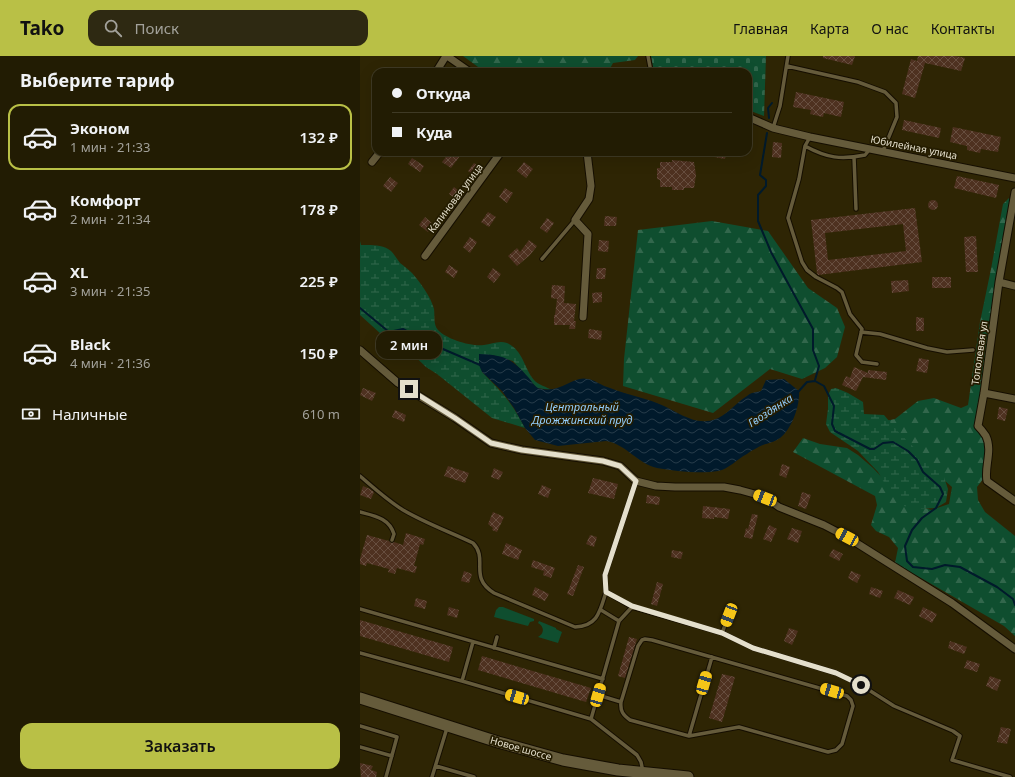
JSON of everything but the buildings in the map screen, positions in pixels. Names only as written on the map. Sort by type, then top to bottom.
[{"type":"street","points":[[439,68],[447,56],[464,68]]},
{"type":"street","name":"Юбилейная улица","points":[[752,120],[773,128],[808,136],[1015,178]]},
{"type":"street","points":[[372,162],[377,156]]},
{"type":"street","name":"Калиновая улица","points":[[425,256],[498,156]]},
{"type":"street","points":[[583,317],[588,234],[575,220],[589,199],[591,186],[587,156]]},
{"type":"street","name":"Тополевая ул","points":[[1015,192],[999,282],[978,426],[986,436],[989,448],[986,475],[987,482],[1015,500]]},
{"type":"street","points":[[999,282],[1015,286]]},
{"type":"street","points":[[360,350],[398,383],[455,418],[491,443],[522,450],[603,461],[620,466],[636,481],[656,486],[724,487],[740,490],[765,498],[779,507],[824,525],[847,537],[952,603],[1015,649]]},
{"type":"street","points":[[984,393],[1015,399]]},
{"type":"street","name":"Новое шоссе","points":[[360,698],[563,760],[617,774],[643,773],[688,777]]},
{"type":"lane","points":[[648,56],[650,68]]},
{"type":"lane","points":[[773,128],[780,106],[788,56]]},
{"type":"lane","points":[[787,66],[858,82],[885,92],[896,103],[897,117],[883,151]]},
{"type":"lane","points":[[808,136],[788,218],[791,228],[802,262],[807,270],[842,292],[850,314],[862,329],[856,355],[862,362],[877,364]]},
{"type":"lane","points":[[805,146],[822,155],[847,158],[865,155],[870,149]]},
{"type":"lane","points":[[854,157],[856,209]]},
{"type":"lane","points":[[542,259],[575,220]]},
{"type":"lane","points":[[861,332],[880,334],[927,348],[947,352],[973,350]]},
{"type":"lane","points":[[360,476],[403,510],[473,543],[480,554],[482,582],[487,589],[575,627],[588,625],[594,621],[601,610],[606,592],[605,575],[636,481]]},
{"type":"lane","points":[[360,512],[381,518],[388,523],[394,534],[392,540]]},
{"type":"lane","points":[[606,592],[632,606],[722,633],[753,648],[836,673],[861,685],[894,706],[960,736],[952,760],[1010,777]]},
{"type":"lane","points":[[591,719],[619,621],[632,606]]},
{"type":"lane","points":[[360,609],[602,679]]},
{"type":"lane","points":[[601,610],[619,621]]},
{"type":"lane","points":[[722,633],[729,615]]},
{"type":"lane","points":[[494,648],[497,637]]},
{"type":"lane","points":[[642,640],[652,640],[712,657],[847,696],[851,700],[853,706],[842,744],[833,752],[828,752],[739,727],[688,736],[630,720],[624,716],[621,702],[638,646],[642,640]]},
{"type":"lane","points":[[462,681],[474,642]]},
{"type":"lane","points":[[360,653],[591,719],[637,755],[641,762],[643,773]]},
{"type":"lane","points":[[688,736],[712,657]]},
{"type":"lane","points":[[598,695],[621,702]]},
{"type":"lane","points":[[432,777],[447,725]]},
{"type":"lane","points":[[360,726],[397,737],[386,777]]},
{"type":"lane","points":[[360,747],[392,756]]},
{"type":"lane","points":[[436,766],[474,777]]},
{"type":"green space","points":[[463,56],[638,56],[635,60],[613,63],[610,68],[480,68]]},
{"type":"green space","points":[[651,56],[766,56],[764,116],[752,112],[752,68],[653,67]]},
{"type":"green space","points":[[1009,198],[1013,203],[978,426],[986,437],[986,475],[977,487],[978,500],[985,512],[1015,536],[1015,636],[1004,626],[895,563],[898,548],[889,537],[876,531],[871,525],[877,505],[875,496],[793,452],[803,438],[820,444],[847,448],[858,455],[890,486],[912,504],[931,510],[949,504],[952,487],[875,423],[895,419],[918,401],[934,398],[961,408],[968,405],[980,322],[1003,204]]},
{"type":"green space","points":[[712,221],[768,231],[808,288],[837,308],[845,327],[837,357],[825,368],[802,379],[770,369],[713,413],[623,386],[624,359],[638,230]]},
{"type":"green space","points":[[360,241],[361,245],[376,245],[388,249],[400,263],[412,273],[428,295],[434,309],[435,325],[442,333],[466,344],[484,345],[504,342],[517,350],[534,380],[540,385],[552,390],[537,388],[513,361],[492,355],[482,372],[506,398],[525,428],[492,418],[426,367],[399,341],[381,334],[360,315]]},
{"type":"green space","points":[[836,388],[863,402],[864,414],[884,415],[901,435],[924,457],[942,471],[948,489],[946,502],[936,508],[915,509],[904,506],[889,491],[878,472],[858,451],[830,432],[826,424],[828,395],[831,389]]},
{"type":"green space","points":[[499,607],[503,607],[534,619],[534,621],[530,622],[528,626],[494,617],[496,610]]},
{"type":"green space","points":[[539,621],[562,632],[558,643],[538,637],[542,634],[543,630],[542,626],[538,623]]},
{"type":"water","name":"Центральный Дрожжинский пруд","points":[[479,354],[495,355],[512,362],[538,388],[553,389],[577,380],[588,379],[624,393],[658,403],[685,416],[701,421],[713,420],[728,412],[748,395],[761,391],[766,380],[784,379],[799,391],[797,410],[792,423],[780,438],[755,449],[722,470],[688,472],[657,468],[644,463],[620,446],[606,441],[558,446],[535,440],[525,428],[514,408],[502,391],[482,372],[479,365]]},
{"type":"waterway","points":[[769,118],[768,108],[772,103]]},
{"type":"waterway","points":[[767,133],[760,175],[766,180],[766,186],[758,195],[758,221],[771,252],[813,329],[813,350],[819,366],[815,380]]},
{"type":"waterway","name":"Гвоздянка","points":[[360,308],[389,332],[403,329],[429,343],[480,365]]},
{"type":"waterway","name":"Гвоздянка","points":[[798,392],[807,382],[815,381],[824,386],[834,406],[832,424],[835,431],[870,449],[874,449],[883,443],[893,442],[908,451],[917,460],[923,472],[940,487],[943,494],[936,508],[922,518],[912,530],[905,546],[907,561],[913,567],[932,569],[945,565],[960,567],[997,587],[1013,599],[1015,605]]},
{"type":"route","points":[[409,389],[491,443],[522,450],[603,461],[620,466],[636,481],[605,575],[606,592],[632,606],[722,633],[753,648],[836,673],[861,685]]}]
